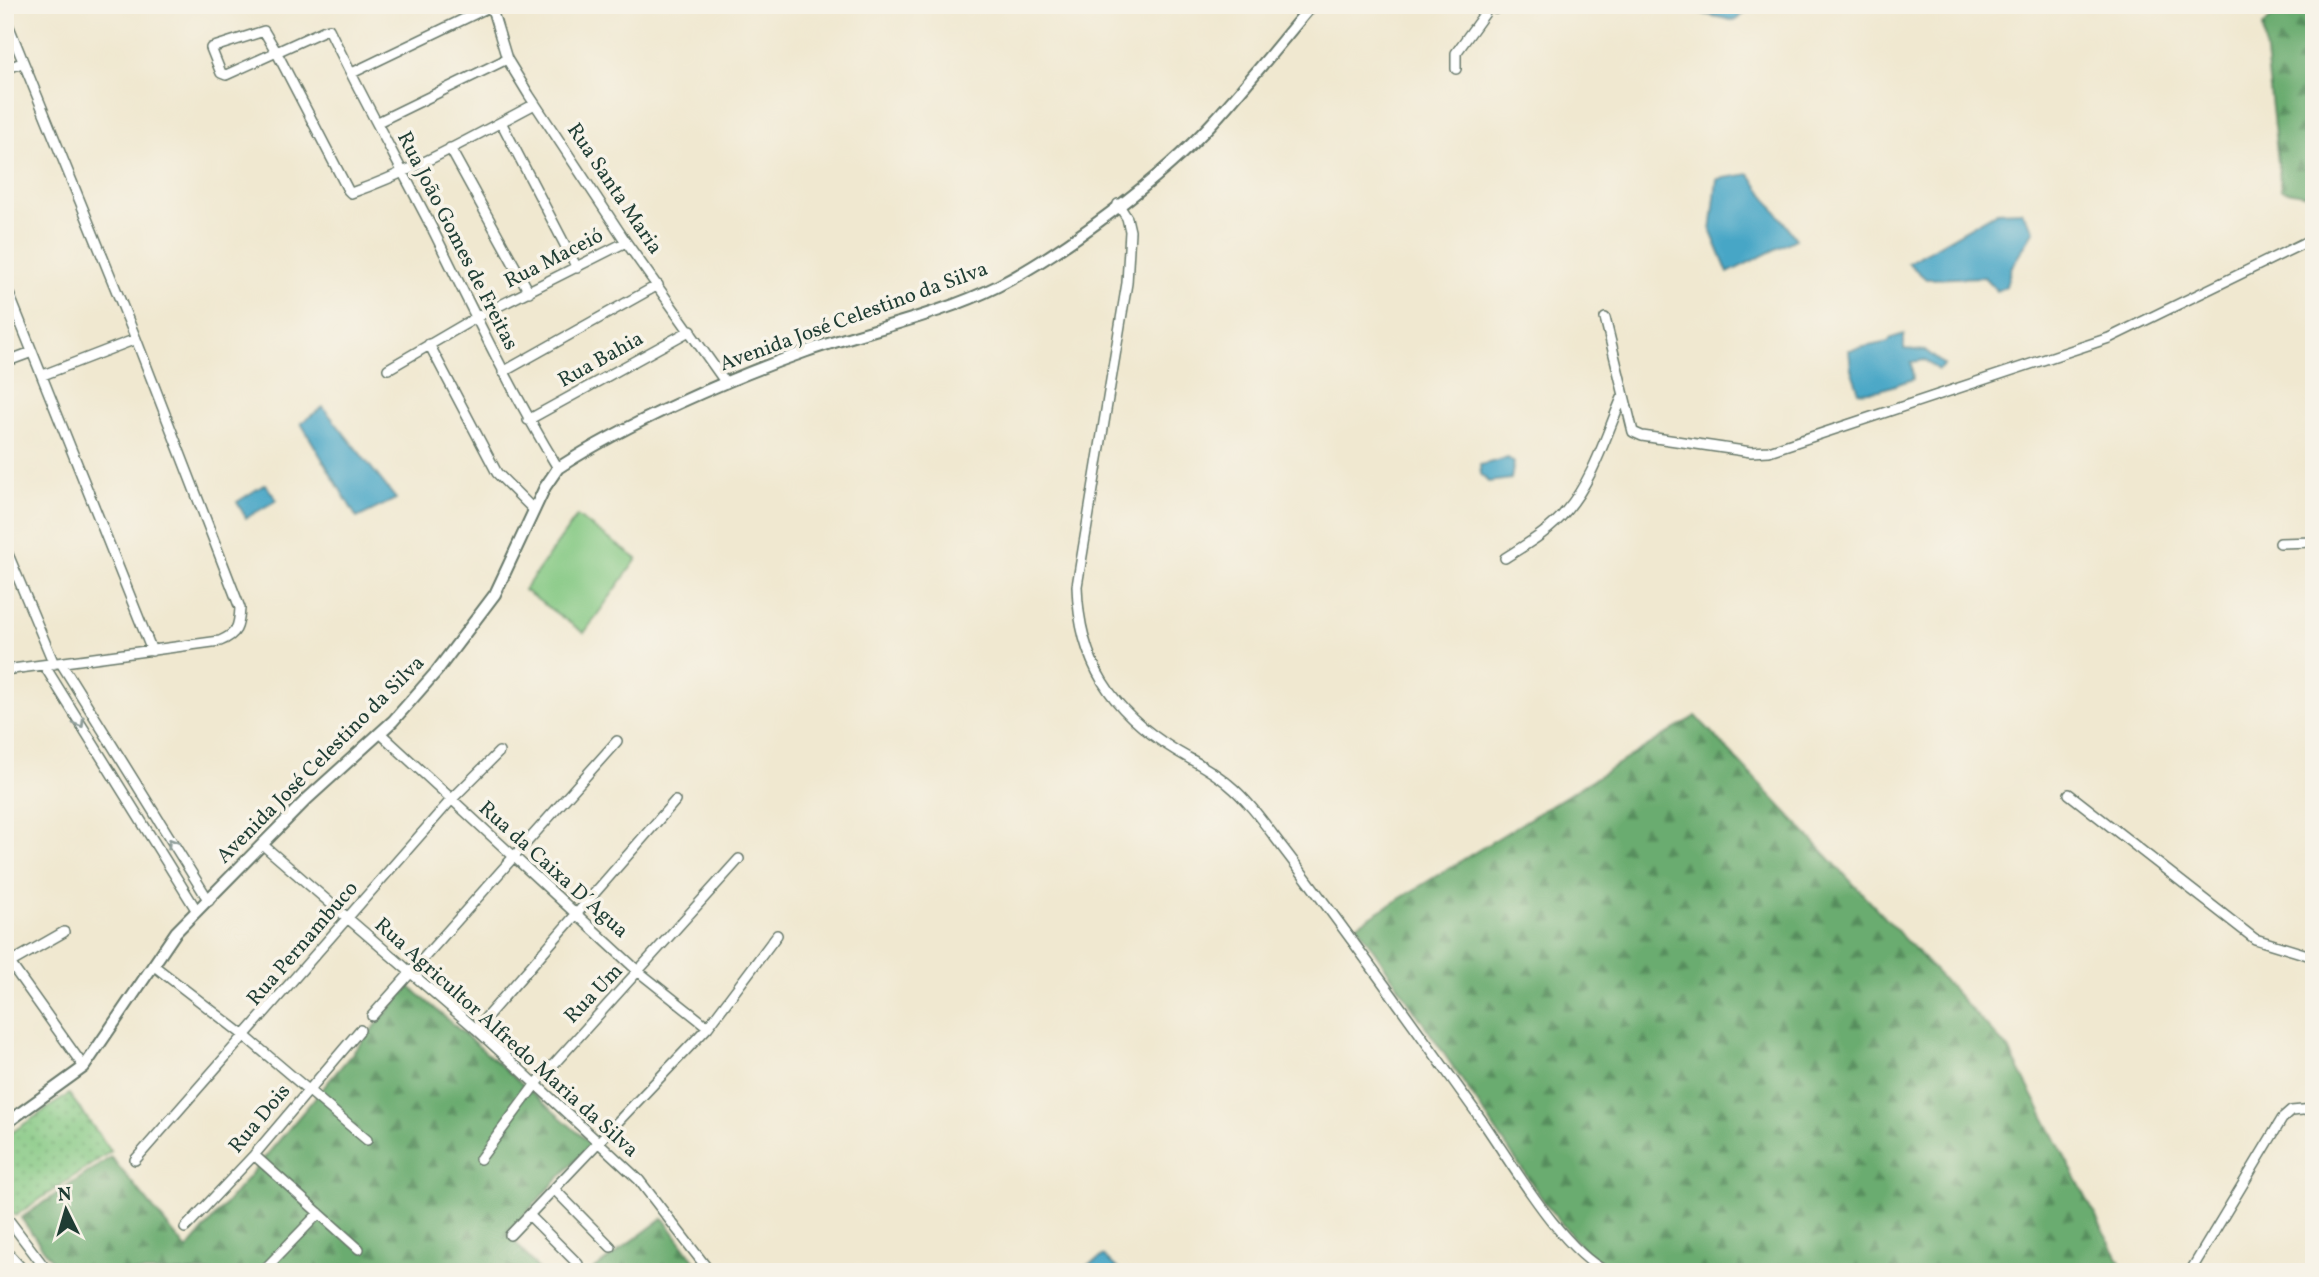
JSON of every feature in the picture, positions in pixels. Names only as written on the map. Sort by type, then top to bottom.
[{"type":"street","name":"Avenida José Celestino da Silva","points":[[5,1124],[84,1067],[167,943],[307,799],[380,733],[474,625],[510,565],[534,510],[558,468],[726,383],[806,352],[946,307],[998,285],[1076,237],[1211,124],[1312,5]]},
{"type":"street","points":[[1457,69],[1456,53],[1485,13],[1480,5]]},
{"type":"street","points":[[352,73],[491,6]]},
{"type":"street","name":"Rua Santa Maria","points":[[491,6],[508,59],[535,104],[626,242],[691,330],[726,383]]},
{"type":"street","points":[[5,17],[136,339],[240,608],[238,629],[233,635],[220,641],[5,670]]},
{"type":"street","name":"Rua João Gomes de Freitas","points":[[277,53],[328,29],[378,122],[528,420],[558,468]]},
{"type":"street","points":[[277,53],[226,75],[221,73],[211,48],[264,31],[277,53],[351,193],[450,148],[535,104]]},
{"type":"street","points":[[378,122],[508,59]]},
{"type":"street","points":[[5,69],[22,63]]},
{"type":"street","points":[[501,122],[577,268]]},
{"type":"street","points":[[450,148],[529,292]]},
{"type":"street","points":[[1118,204],[1127,218],[1130,231],[1127,283],[1077,586],[1083,640],[1097,671],[1110,696],[1130,718],[1217,775],[1247,802],[1403,1009],[1544,1209],[1586,1257],[1607,1272]]},
{"type":"street","points":[[1605,318],[1630,428],[1642,436],[1751,452],[1778,449],[2109,338],[2314,238]]},
{"type":"street","name":"Rua Maceió","points":[[388,369],[477,317],[626,242]]},
{"type":"street","points":[[5,284],[152,651]]},
{"type":"street","points":[[503,372],[658,285]]},
{"type":"street","name":"Rua Bahia","points":[[528,420],[691,330]]},
{"type":"street","points":[[43,375],[136,339]]},
{"type":"street","points":[[429,344],[497,473],[534,510]]},
{"type":"street","points":[[5,362],[32,352]]},
{"type":"street","points":[[1506,558],[1538,538],[1567,510],[1591,469],[1623,396]]},
{"type":"street","points":[[2280,543],[2314,542]]},
{"type":"street","points":[[5,547],[53,664],[197,911]]},
{"type":"street","points":[[53,664],[209,901]]},
{"type":"street","name":"Rua da Caixa D´Agua","points":[[380,733],[639,972],[708,1027]]},
{"type":"street","points":[[372,1016],[617,741]]},
{"type":"street","name":"Rua Pernambuco","points":[[135,1160],[246,1037],[451,800],[499,752]]},
{"type":"street","points":[[2069,794],[2255,939],[2314,957]]},
{"type":"street","points":[[475,1029],[676,801]]},
{"type":"street","name":"Rua Agricultor Alfredo Maria da Silva","points":[[263,845],[475,1029],[653,1194],[709,1272]]},
{"type":"street","name":"Rua Um","points":[[480,1159],[534,1085],[739,859]]},
{"type":"street","points":[[64,932],[8,964],[84,1067]]},
{"type":"street","points":[[510,1235],[600,1144],[708,1027],[777,935]]},
{"type":"street","points":[[153,965],[246,1037],[367,1140]]},
{"type":"street","name":"Rua Dois","points":[[184,1227],[254,1155],[360,1030]]},
{"type":"street","points":[[2190,1272],[2282,1119],[2291,1111],[2314,1109]]},
{"type":"street","points":[[254,1155],[359,1249]]},
{"type":"street","points":[[555,1189],[611,1247]]},
{"type":"street","points":[[262,1272],[318,1213]]},
{"type":"street","points":[[5,1215],[48,1272]]},
{"type":"street","points":[[530,1216],[578,1264]]},
{"type":"street","points":[[5,1250],[26,1272]]},
{"type":"green space","points":[[2284,5],[2314,5],[2314,196],[2281,190],[2263,26]]},
{"type":"green space","points":[[577,516],[637,559],[584,633],[524,590]]},
{"type":"green space","points":[[1696,716],[2009,1050],[2125,1272],[1619,1272],[1585,1252],[1547,1206],[1357,925]]},
{"type":"green space","points":[[409,986],[591,1144],[507,1233],[541,1272],[60,1272],[21,1218],[111,1157],[187,1250]]},
{"type":"green space","points":[[69,1094],[111,1151],[15,1216],[5,1203],[5,1137]]},
{"type":"green space","points":[[663,1218],[703,1272],[591,1272]]},
{"type":"water","points":[[1693,5],[1737,5],[1745,12],[1735,21],[1691,11]]},
{"type":"water","points":[[1749,174],[1796,239],[1728,273],[1711,232],[1717,179]]},
{"type":"water","points":[[2021,211],[2034,230],[2011,268],[2006,286],[1997,291],[1984,277],[1926,279],[1908,263],[1997,212]]},
{"type":"water","points":[[1904,334],[1904,349],[1926,351],[1944,365],[1938,370],[1924,360],[1911,362],[1913,379],[1880,390],[1859,392],[1851,369],[1849,350],[1888,342],[1891,338]]},
{"type":"water","points":[[323,407],[396,499],[357,518],[301,423]]},
{"type":"water","points":[[1508,458],[1514,463],[1511,479],[1488,482],[1481,474],[1480,465]]},
{"type":"water","points":[[265,484],[277,500],[246,518],[237,502]]},
{"type":"water","points":[[1104,1256],[1121,1272],[1083,1272],[1082,1268]]}]
